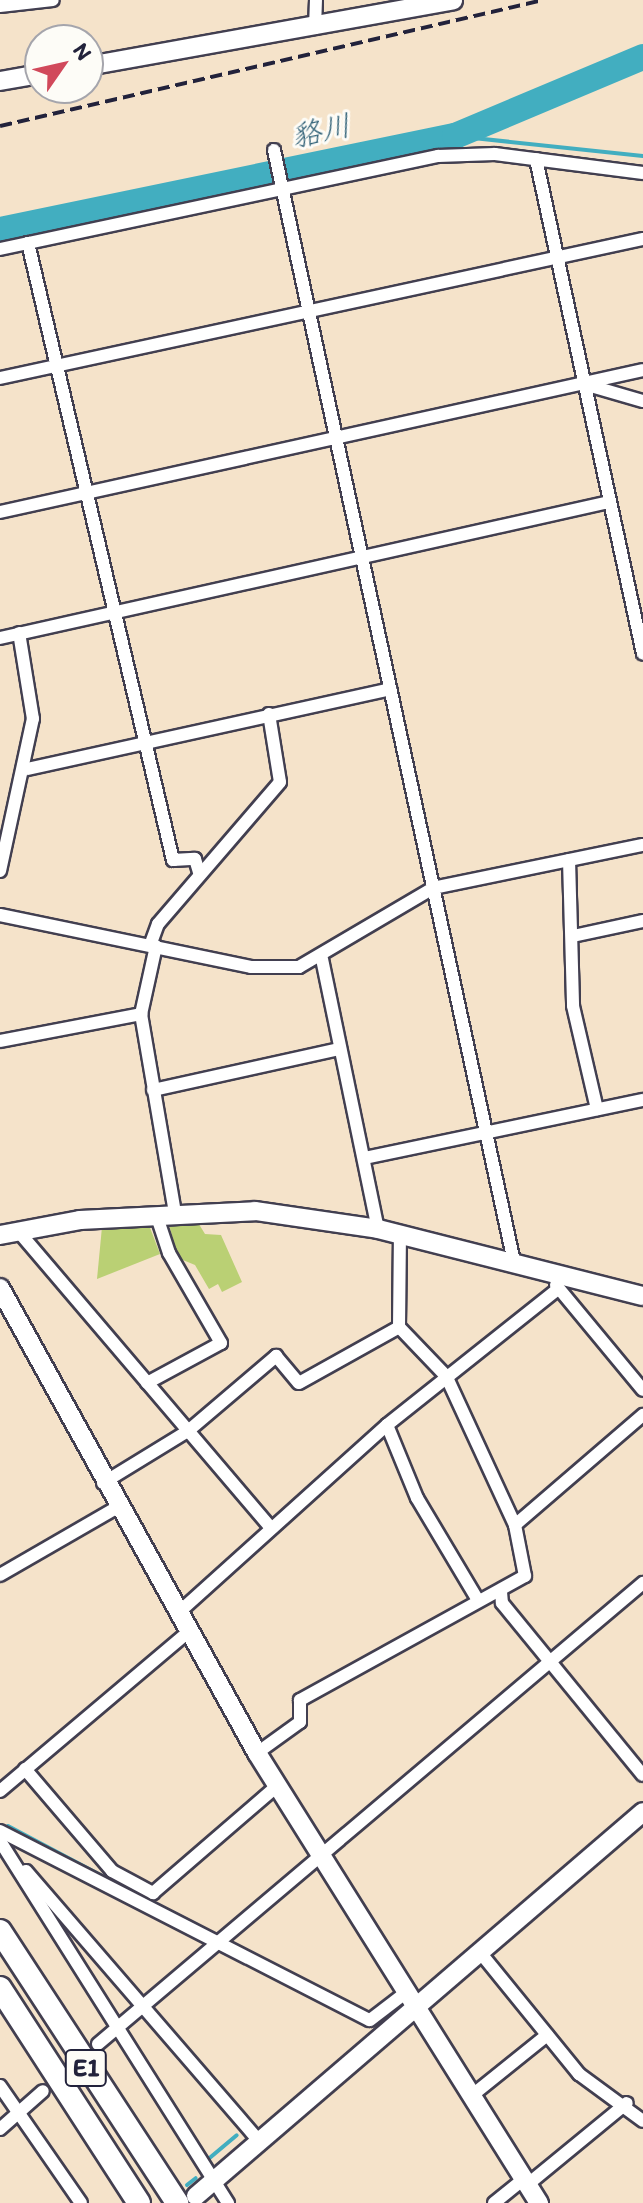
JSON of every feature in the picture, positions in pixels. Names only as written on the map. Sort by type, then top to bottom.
[{"type":"highway","name":"E1","points":[[0,1931],[186,2200]]},
{"type":"highway","name":"E1","points":[[0,1988],[139,2203]]},
{"type":"street","points":[[0,6],[53,0]]},
{"type":"street","points":[[315,28],[316,0]]},
{"type":"street","points":[[104,63],[315,28],[453,0]]},
{"type":"street","points":[[0,81],[24,77]]},
{"type":"street","points":[[274,150],[514,1262]]},
{"type":"street","points":[[0,249],[438,156],[536,159],[643,173]]},
{"type":"street","points":[[536,159],[609,502],[637,588],[643,654]]},
{"type":"street","points":[[0,378],[643,239]]},
{"type":"street","points":[[28,243],[91,491],[173,860],[195,859],[199,872]]},
{"type":"street","points":[[0,512],[643,370]]},
{"type":"street","points":[[583,384],[643,401]]},
{"type":"street","points":[[0,638],[363,562],[609,502]]},
{"type":"street","points":[[0,871],[27,769],[33,719],[19,633]]},
{"type":"street","points":[[27,769],[145,739],[390,689]]},
{"type":"street","points":[[147,1383],[221,1343],[169,1253],[153,1090],[141,1014],[154,944],[199,872],[282,778],[269,714]]},
{"type":"street","points":[[0,915],[154,944],[251,967],[322,959],[433,888],[643,845]]},
{"type":"street","points":[[569,860],[573,1006],[597,1109]]},
{"type":"street","points":[[573,936],[643,921]]},
{"type":"street","points":[[322,959],[378,1229]]},
{"type":"street","points":[[0,1041],[141,1014]]},
{"type":"street","points":[[153,1090],[340,1049]]},
{"type":"street","points":[[365,1158],[485,1130],[643,1100]]},
{"type":"street","points":[[0,1235],[166,1213],[255,1211],[378,1229],[550,1270],[643,1296]]},
{"type":"street","points":[[19,1232],[270,1527]]},
{"type":"street","points":[[257,1753],[300,1722],[300,1700],[476,1597],[501,1592],[525,1576],[515,1525],[446,1376],[399,1327],[400,1235]]},
{"type":"street","points":[[550,1270],[557,1290],[643,1390]]},
{"type":"street","points":[[0,1288],[116,1508],[257,1753],[408,2001],[539,2203]]},
{"type":"street","points":[[177,1614],[270,1527],[387,1425],[557,1290]]},
{"type":"street","points":[[103,1483],[188,1431],[276,1356],[299,1383],[399,1327]]},
{"type":"street","points":[[515,1525],[643,1415]]},
{"type":"street","points":[[387,1425],[417,1498],[476,1597]]},
{"type":"street","points":[[0,1575],[116,1508]]},
{"type":"street","points":[[98,2044],[119,2030],[319,1855],[643,1583]]},
{"type":"street","points":[[501,1592],[549,1664],[643,1775]]},
{"type":"street","points":[[0,1791],[188,1632]]},
{"type":"street","points":[[25,1769],[112,1871],[153,1893],[277,1786]]},
{"type":"street","points":[[186,2200],[259,2141],[408,2001],[479,1951],[643,1812]]},
{"type":"street","points":[[1,1839],[370,2020],[408,2001]]},
{"type":"street","points":[[1,1839],[259,2141]]},
{"type":"street","points":[[1,1839],[228,2203]]},
{"type":"street","points":[[479,1951],[579,2074],[627,2103],[643,2121]]},
{"type":"street","points":[[470,2097],[547,2035]]},
{"type":"street","points":[[0,2086],[81,2203]]},
{"type":"street","points":[[0,2129],[43,2091]]},
{"type":"street","points":[[494,2203],[627,2103]]},
{"type":"green space","points":[[168,1221],[197,1221],[205,1234],[221,1235],[242,1282],[222,1292],[218,1284],[209,1289],[195,1265],[178,1258]]},
{"type":"green space","points":[[149,1225],[160,1254],[97,1279],[102,1227]]},
{"type":"waterway","name":"貉川","points":[[0,230],[455,136],[643,57]]},
{"type":"waterway","points":[[455,136],[643,156]]},
{"type":"waterway","points":[[8,1826],[136,1894]]},
{"type":"waterway","points":[[158,1905],[197,1925]]},
{"type":"waterway","points":[[206,2161],[237,2135]]},
{"type":"waterway","points":[[187,2185],[196,2178]]},
{"type":"tunnel","points":[[43,2091],[98,2044]]},
{"type":"railway","points":[[0,126],[543,0]]}]
